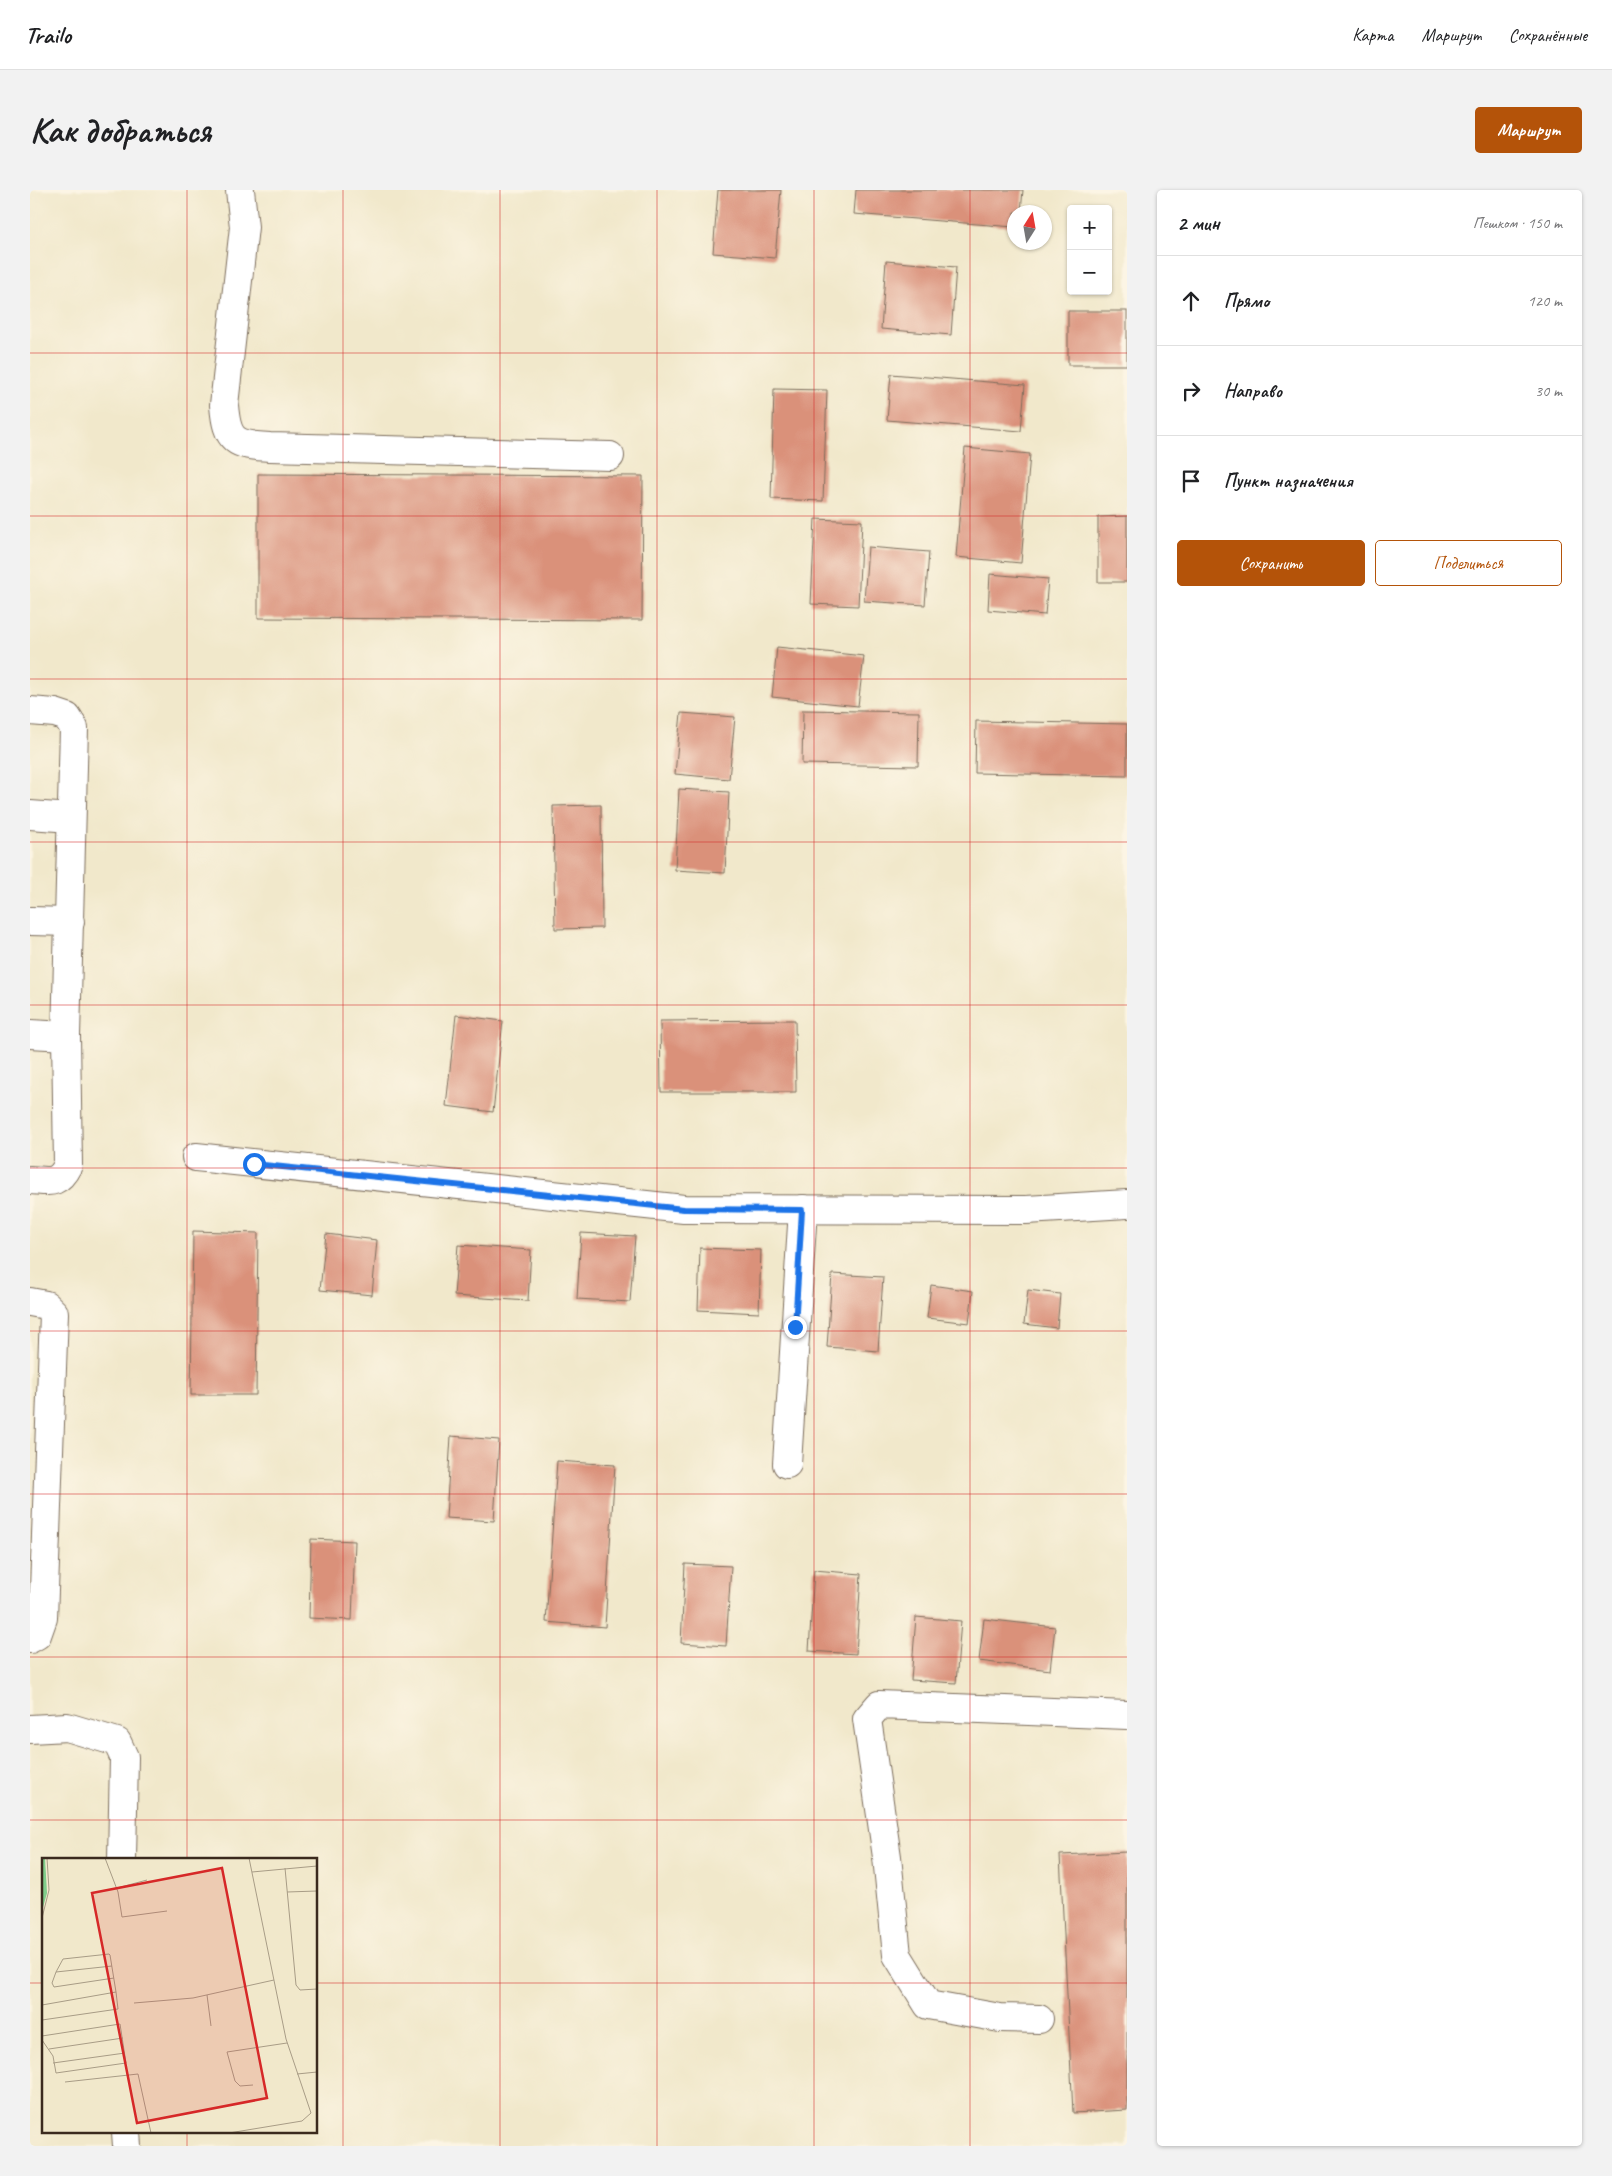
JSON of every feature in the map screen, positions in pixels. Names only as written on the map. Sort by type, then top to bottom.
[{"type":"lane","points":[[240,190],[244,227],[224,405],[225,426],[232,438],[246,446],[610,456]]},
{"type":"lane","points":[[30,711],[54,713],[67,717],[74,728],[66,1036],[68,1165],[62,1176],[51,1181],[30,1180]]},
{"type":"lane","points":[[30,815],[71,818]]},
{"type":"lane","points":[[30,921],[70,922]]},
{"type":"lane","points":[[30,1034],[66,1036]]},
{"type":"lane","points":[[196,1157],[684,1209],[1026,1210],[1127,1204]]},
{"type":"lane","points":[[787,1464],[802,1210]]},
{"type":"lane","points":[[30,1302],[46,1305],[54,1313],[40,1422],[37,1554],[43,1618],[37,1635],[30,1639]]},
{"type":"lane","points":[[1039,2019],[1000,2018],[928,2005],[897,1955],[887,1858],[867,1720],[879,1705],[1127,1715]]},
{"type":"lane","points":[[30,1729],[67,1727],[117,1742],[124,1757],[122,1858]]},
{"type":"building","points":[[718,190],[781,190],[775,258],[713,253]]},
{"type":"building","points":[[856,190],[1023,190],[1022,205],[1007,205],[1007,226],[854,214]]},
{"type":"building","points":[[886,261],[956,267],[951,335],[881,329]]},
{"type":"building","points":[[1068,311],[1127,311],[1127,365],[1068,365]]},
{"type":"building","points":[[891,374],[1025,385],[1021,431],[887,420]]},
{"type":"building","points":[[774,389],[827,390],[823,501],[771,499]]},
{"type":"building","points":[[965,448],[1030,454],[1021,563],[956,557]]},
{"type":"building","points":[[258,474],[643,476],[642,620],[258,618]]},
{"type":"building","points":[[1127,516],[1127,582],[1098,582],[1098,517]]},
{"type":"building","points":[[815,519],[862,521],[858,606],[811,604]]},
{"type":"building","points":[[868,547],[929,552],[925,605],[864,601]]},
{"type":"building","points":[[990,574],[1048,579],[1045,615],[988,610]]},
{"type":"building","points":[[777,647],[864,656],[858,706],[772,697]]},
{"type":"building","points":[[803,710],[919,712],[918,766],[802,764]]},
{"type":"building","points":[[681,713],[735,717],[729,779],[675,774]]},
{"type":"building","points":[[976,721],[1127,724],[1127,776],[975,773]]},
{"type":"building","points":[[679,789],[729,792],[725,873],[675,870]]},
{"type":"building","points":[[601,805],[602,928],[555,929],[553,806]]},
{"type":"building","points":[[456,1015],[503,1021],[493,1112],[446,1106]]},
{"type":"building","points":[[795,1020],[796,1092],[661,1092],[660,1021]]},
{"type":"building","points":[[193,1231],[258,1233],[256,1395],[191,1395]]},
{"type":"building","points":[[581,1233],[635,1236],[630,1302],[577,1299]]},
{"type":"building","points":[[326,1234],[377,1240],[372,1295],[320,1290]]},
{"type":"building","points":[[458,1245],[531,1250],[528,1301],[454,1296]]},
{"type":"building","points":[[700,1248],[761,1250],[759,1313],[698,1310]]},
{"type":"building","points":[[832,1274],[883,1277],[878,1351],[827,1347]]},
{"type":"building","points":[[931,1285],[973,1291],[969,1323],[927,1318]]},
{"type":"building","points":[[1028,1290],[1060,1294],[1057,1328],[1024,1324]]},
{"type":"building","points":[[451,1436],[499,1440],[494,1521],[446,1518]]},
{"type":"building","points":[[557,1461],[615,1465],[605,1627],[546,1622]]},
{"type":"building","points":[[311,1539],[355,1541],[352,1620],[309,1618]]},
{"type":"building","points":[[685,1564],[731,1566],[726,1646],[681,1643]]},
{"type":"building","points":[[814,1570],[861,1574],[856,1654],[809,1651]]},
{"type":"building","points":[[916,1617],[961,1621],[956,1683],[911,1680]]},
{"type":"building","points":[[984,1619],[1055,1627],[1050,1670],[979,1661]]},
{"type":"building","points":[[1127,1852],[1127,2110],[1073,2113],[1060,1855]]},
{"type":"route","points":[[254,1164],[684,1209],[802,1210],[795,1327]]}]
